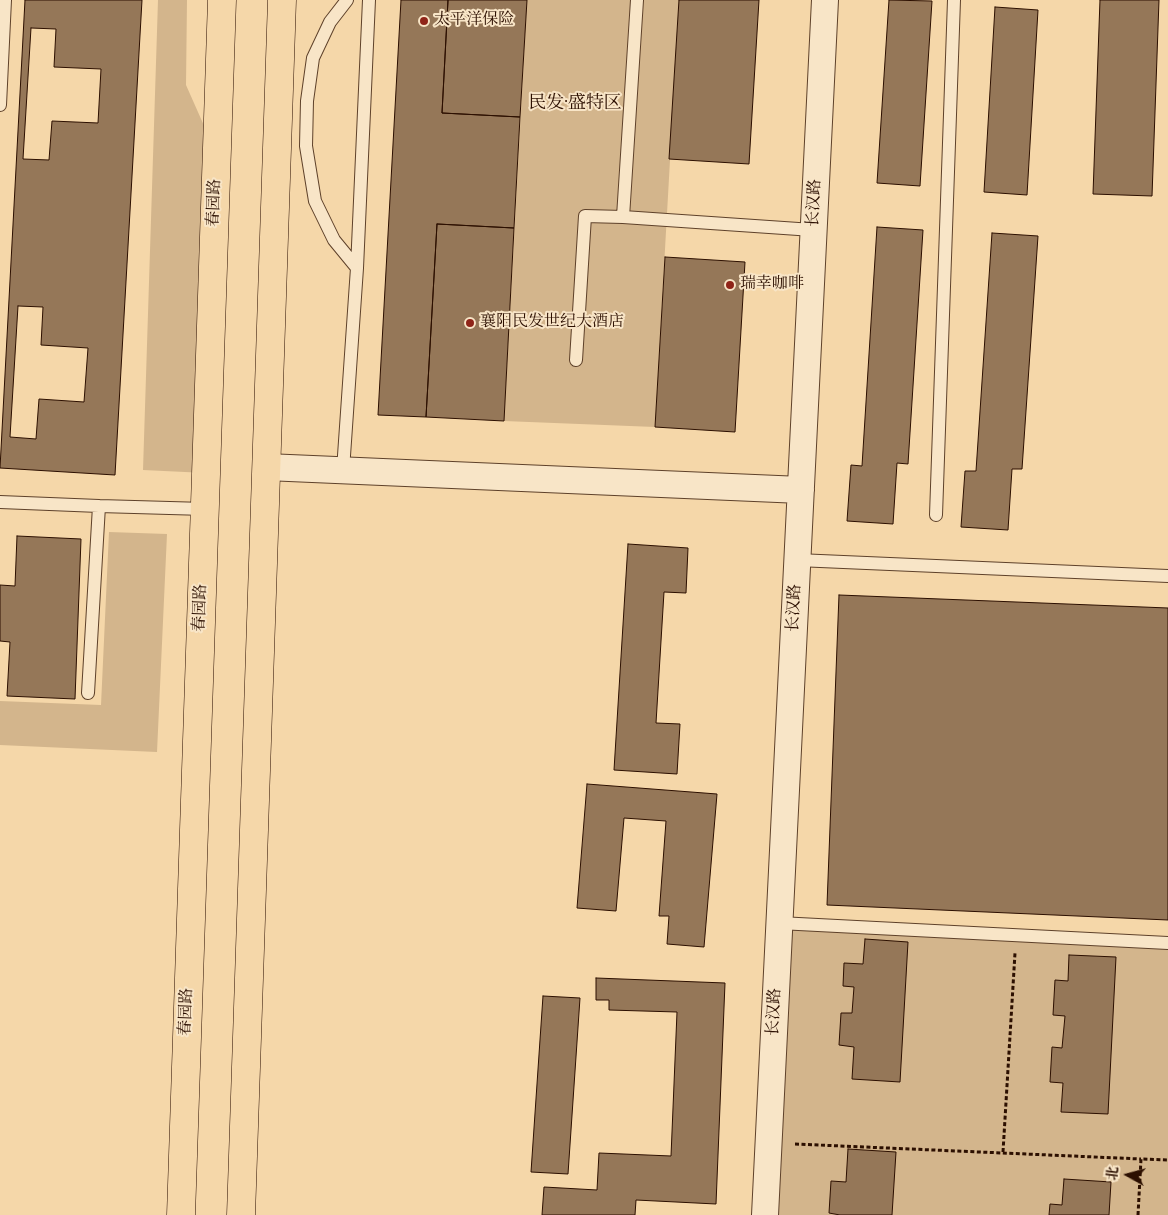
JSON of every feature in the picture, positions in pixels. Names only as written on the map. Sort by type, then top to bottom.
[{"type":"main road","name":"春园路","points":[[181,1215],[222,0]]},
{"type":"main road","points":[[241,1215],[266,467],[292,126],[282,0]]},
{"type":"street","name":"长汉路","points":[[764,1215],[825,0]]},
{"type":"street","points":[[266,467],[801,490]]},
{"type":"lane","points":[[0,106],[5,0]]},
{"type":"lane","points":[[347,0],[330,22],[313,58],[307,101],[292,126],[306,146],[315,201],[334,240],[357,268]]},
{"type":"lane","points":[[343,470],[357,268],[370,0]]},
{"type":"lane","points":[[623,217],[637,0]]},
{"type":"lane","points":[[936,515],[954,0]]},
{"type":"lane","points":[[576,360],[585,216],[814,230]]},
{"type":"lane","points":[[0,502],[205,509]]},
{"type":"lane","points":[[88,693],[99,506]]},
{"type":"lane","points":[[797,560],[1168,576]]},
{"type":"lane","points":[[779,923],[1168,943]]},
{"type":"path","points":[[1002,1152],[1016,935]]},
{"type":"path","points":[[795,1144],[1168,1160]]},
{"type":"path","points":[[1138,1215],[1141,1159]]},
{"type":"shaded area","points":[[158,0],[187,0],[186,85],[217,155],[206,473],[143,470]]},
{"type":"shaded area","points":[[527,0],[679,0],[655,427],[504,421]]},
{"type":"shaded area","points":[[109,532],[167,534],[157,752],[0,745],[0,701],[101,705]]},
{"type":"shaded area","points":[[779,923],[1168,943],[1168,1215],[765,1215]]},
{"type":"building","points":[[25,0],[142,0],[115,475],[0,468]]},
{"type":"building","points":[[401,0],[448,0],[442,113],[520,117],[514,228],[437,224],[426,417],[378,415]]},
{"type":"building","points":[[448,0],[527,0],[520,117],[442,113]]},
{"type":"building","points":[[679,0],[759,0],[749,164],[669,159]]},
{"type":"building","points":[[889,0],[932,1],[920,186],[877,183]]},
{"type":"building","points":[[1100,0],[1159,0],[1152,196],[1093,194]]},
{"type":"building","points":[[995,7],[1038,10],[1027,195],[984,192]]},
{"type":"building","points":[[31,28],[56,29],[54,67],[101,69],[98,123],[52,121],[49,160],[23,159]]},
{"type":"building","name":"襄阳民发世纪大酒店","points":[[437,224],[514,228],[504,421],[426,417]]},
{"type":"building","points":[[877,227],[923,230],[908,464],[897,463],[893,524],[847,521],[851,465],[862,466]]},
{"type":"building","points":[[992,233],[1038,236],[1022,469],[1012,469],[1008,530],[961,527],[965,471],[976,471]]},
{"type":"building","points":[[665,257],[745,262],[735,432],[655,427]]},
{"type":"building","points":[[18,306],[43,307],[41,345],[88,348],[84,402],[39,399],[36,439],[10,437]]},
{"type":"building","points":[[17,536],[81,539],[75,699],[7,696],[10,642],[0,641],[0,585],[15,586]]},
{"type":"building","points":[[628,544],[688,548],[686,593],[664,592],[656,723],[680,724],[677,774],[614,770]]},
{"type":"building","points":[[839,595],[1168,608],[1168,920],[827,905]]},
{"type":"building","points":[[587,784],[717,794],[704,947],[667,944],[669,916],[659,916],[666,821],[624,818],[616,911],[577,908]]},
{"type":"building","points":[[865,939],[908,942],[900,1082],[852,1079],[854,1047],[839,1045],[841,1013],[852,1013],[854,987],[843,986],[844,963],[863,964]]},
{"type":"building","points":[[1069,955],[1116,957],[1108,1114],[1061,1112],[1063,1083],[1050,1082],[1052,1047],[1062,1048],[1065,1016],[1053,1015],[1055,980],[1068,981]]},
{"type":"building","points":[[596,978],[725,983],[716,1204],[636,1200],[635,1215],[542,1215],[544,1187],[597,1190],[599,1153],[671,1156],[677,1012],[609,1010],[609,1000],[596,1000]]},
{"type":"building","points":[[543,996],[580,998],[568,1174],[531,1172]]},
{"type":"building","points":[[848,1149],[896,1152],[892,1215],[840,1215],[829,1213],[831,1181],[846,1182]]},
{"type":"building","points":[[1064,1179],[1111,1182],[1109,1215],[1049,1215],[1050,1204],[1062,1205]]},
{"type":"place","name":"太平洋保险","points":[[424,21]]},
{"type":"place","name":"瑞幸咖啡","points":[[730,285]]},
{"type":"place","name":"襄阳民发世纪大酒店","points":[[470,323]]},
{"type":"district","name":"民发·盛特区","points":[[575,104]]}]
